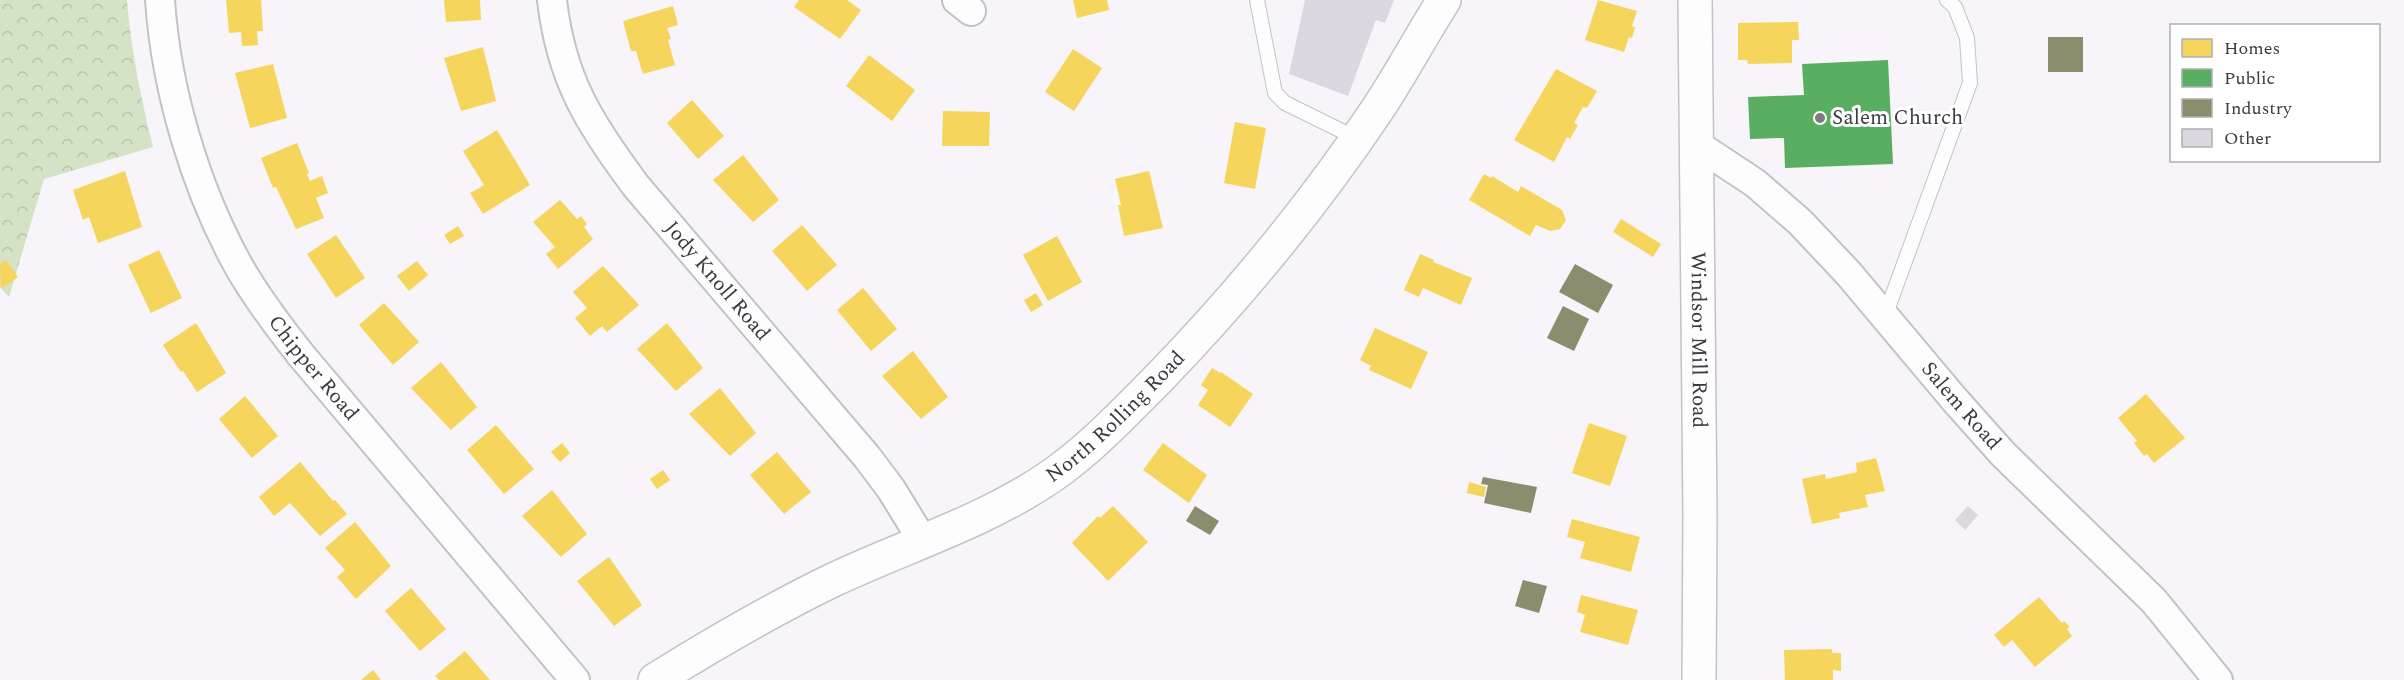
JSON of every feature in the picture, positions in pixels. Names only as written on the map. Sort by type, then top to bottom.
[{"type":"main road","name":"North Rolling Road","points":[[655,680],[749,623],[834,580],[1000,507],[1051,476],[1114,424],[1187,349],[1322,188],[1377,109],[1444,0]]},
{"type":"main road","name":"Windsor Mill Road","points":[[1695,0],[1700,516],[1699,680]]},
{"type":"street","name":"Chipper Road","points":[[160,0],[162,32],[175,102],[213,213],[238,265],[267,312],[301,355],[575,680]]},
{"type":"street","name":"Jody Knoll Road","points":[[552,0],[564,64],[582,105],[605,145],[636,186],[867,457],[891,489],[923,541]]},
{"type":"street","name":"Salem Road","points":[[1696,144],[1755,183],[1800,222],[1885,316],[2003,454],[2154,601],[2218,680]]},
{"type":"lane","points":[[1257,0],[1275,93],[1285,103],[1356,138]]},
{"type":"lane","points":[[1885,316],[1970,83],[1967,38],[1955,7],[1947,0]]},
{"type":"green space","points":[[0,0],[127,0],[137,74],[153,147],[44,179],[9,297],[0,287]]},
{"type":"building: Homes","points":[[226,0],[261,0],[263,31],[257,31],[258,45],[242,46],[241,32],[229,33]]},
{"type":"building: Homes","points":[[444,0],[480,0],[481,20],[446,22]]},
{"type":"building: Homes","points":[[799,0],[847,0],[861,10],[840,39],[794,7]]},
{"type":"building: Homes","points":[[1073,0],[1107,0],[1109,10],[1077,18]]},
{"type":"building: Homes","points":[[1598,0],[1637,11],[1632,26],[1635,27],[1632,38],[1629,37],[1624,52],[1585,40]]},
{"type":"building: Homes","points":[[673,6],[678,25],[667,28],[675,65],[643,74],[636,51],[631,51],[623,21]]},
{"type":"building: Homes","points":[[1798,22],[1799,40],[1792,40],[1792,63],[1748,64],[1747,60],[1738,60],[1738,23]]},
{"type":"building: Homes","points":[[483,47],[496,101],[461,111],[444,58]]},
{"type":"building: Homes","points":[[1073,49],[1102,68],[1074,111],[1045,92]]},
{"type":"building: Homes","points":[[869,55],[915,90],[892,121],[846,86]]},
{"type":"building: Homes","points":[[273,64],[287,118],[250,128],[235,73]]},
{"type":"building: Homes","points":[[1556,69],[1597,91],[1587,108],[1583,107],[1574,123],[1578,125],[1570,139],[1567,137],[1554,162],[1514,140]]},
{"type":"building: Homes","points":[[692,100],[724,136],[698,159],[667,123]]},
{"type":"building: Homes","points":[[943,111],[990,112],[989,146],[942,146]]},
{"type":"building: Homes","points":[[1235,122],[1266,128],[1255,189],[1224,183]]},
{"type":"building: Homes","points":[[497,130],[530,185],[483,214],[470,193],[484,185],[463,151]]},
{"type":"building: Homes","points":[[297,143],[310,181],[322,176],[328,193],[316,198],[324,218],[296,229],[276,187],[273,188],[261,158]]},
{"type":"building: Homes","points":[[743,155],[779,200],[753,222],[713,180]]},
{"type":"building: Homes","points":[[125,171],[142,227],[98,243],[89,217],[83,220],[73,190]]},
{"type":"building: Homes","points":[[1149,171],[1163,228],[1124,236],[1118,205],[1121,205],[1115,179]]},
{"type":"building: Homes","points":[[1484,174],[1491,178],[1492,176],[1518,192],[1521,186],[1562,210],[1566,220],[1560,229],[1550,231],[1536,225],[1530,236],[1469,200]]},
{"type":"building: Homes","points":[[560,200],[577,219],[581,216],[587,224],[584,227],[593,239],[558,269],[546,254],[555,247],[533,222]]},
{"type":"building: Homes","points":[[1621,219],[1661,244],[1653,257],[1613,232]]},
{"type":"building: Homes","points":[[802,225],[837,265],[807,291],[772,251]]},
{"type":"building: Homes","points":[[458,226],[464,236],[450,244],[444,235]]},
{"type":"building: Homes","points":[[336,235],[365,278],[336,298],[307,254]]},
{"type":"building: Homes","points":[[1057,236],[1082,282],[1048,301],[1023,255]]},
{"type":"building: Homes","points":[[159,250],[182,298],[151,313],[128,265]]},
{"type":"building: Homes","points":[[1420,254],[1434,260],[1433,262],[1472,278],[1461,305],[1423,288],[1419,297],[1404,290]]},
{"type":"building: Homes","points":[[6,260],[18,277],[1,289],[0,264]]},
{"type":"building: Homes","points":[[417,261],[428,275],[409,291],[397,276]]},
{"type":"building: Homes","points":[[603,266],[639,305],[607,332],[602,326],[590,336],[575,318],[587,308],[573,292]]},
{"type":"building: Homes","points":[[863,288],[897,329],[871,351],[837,310]]},
{"type":"building: Homes","points":[[1036,293],[1043,305],[1031,312],[1024,300]]},
{"type":"building: Homes","points":[[384,303],[419,342],[393,365],[359,325]]},
{"type":"building: Homes","points":[[196,323],[226,373],[197,392],[163,345]]},
{"type":"building: Homes","points":[[667,323],[703,368],[676,391],[637,349]]},
{"type":"building: Homes","points":[[1375,328],[1428,352],[1411,389],[1369,370],[1371,366],[1360,360]]},
{"type":"building: Homes","points":[[913,351],[948,397],[921,419],[882,376]]},
{"type":"building: Homes","points":[[441,362],[477,407],[451,430],[411,388]]},
{"type":"building: Homes","points":[[1212,368],[1253,394],[1230,427],[1198,405],[1208,390],[1201,385]]},
{"type":"building: Homes","points":[[720,388],[756,433],[730,456],[689,414]]},
{"type":"building: Homes","points":[[2146,394],[2185,438],[2154,463],[2147,454],[2144,456],[2134,443],[2137,441],[2118,418]]},
{"type":"building: Homes","points":[[245,396],[278,436],[252,458],[219,419]]},
{"type":"building: Homes","points":[[1589,423],[1627,436],[1610,486],[1572,473]]},
{"type":"building: Homes","points":[[496,425],[534,469],[504,494],[467,450]]},
{"type":"building: Homes","points":[[562,443],[570,453],[560,462],[551,452]]},
{"type":"building: Homes","points":[[1163,443],[1207,475],[1189,503],[1143,470]]},
{"type":"building: Homes","points":[[777,452],[811,492],[784,514],[750,475]]},
{"type":"building: Homes","points":[[1876,458],[1885,491],[1865,495],[1868,507],[1839,513],[1840,518],[1812,524],[1802,479],[1825,474],[1826,479],[1857,472],[1856,463]]},
{"type":"building: Homes","points":[[300,462],[347,514],[320,536],[290,503],[274,516],[259,497]]},
{"type":"building: Homes","points":[[663,470],[670,480],[657,489],[650,479]]},
{"type":"building: Homes","points":[[1469,482],[1486,487],[1484,497],[1467,493]]},
{"type":"building: Homes","points":[[552,490],[587,534],[561,557],[522,516]]},
{"type":"building: Homes","points":[[1113,506],[1148,542],[1108,581],[1072,543],[1098,516],[1100,518]]},
{"type":"building: Homes","points":[[1572,519],[1640,537],[1631,572],[1580,558],[1585,542],[1567,537]]},
{"type":"building: Homes","points":[[355,522],[391,566],[356,599],[337,577],[345,570],[325,548]]},
{"type":"building: Homes","points":[[609,557],[642,605],[614,626],[577,581]]},
{"type":"building: Homes","points":[[411,588],[446,629],[420,651],[385,611]]},
{"type":"building: Homes","points":[[1581,595],[1638,610],[1628,645],[1580,632],[1585,615],[1577,612]]},
{"type":"building: Homes","points":[[2039,597],[2062,623],[2064,621],[2070,627],[2067,629],[2072,636],[2035,667],[2012,640],[2004,647],[1994,635]]},
{"type":"building: Homes","points":[[1832,649],[1832,653],[1841,653],[1841,671],[1833,670],[1833,680],[1785,680],[1784,650]]},
{"type":"building: Homes","points":[[465,651],[490,680],[439,680],[435,676]]},
{"type":"building: Homes","points":[[373,670],[381,680],[361,680]]},
{"type":"building: Public","name":"Salem Church","points":[[1888,60],[1893,164],[1785,168],[1784,138],[1750,139],[1748,97],[1804,95],[1802,64]]},
{"type":"building: Industry","points":[[2048,37],[2083,37],[2083,72],[2048,72]]},
{"type":"building: Industry","points":[[1575,264],[1613,285],[1598,313],[1559,292]]},
{"type":"building: Industry","points":[[1563,306],[1589,319],[1574,351],[1547,338]]},
{"type":"building: Industry","points":[[1483,477],[1537,487],[1531,513],[1484,503],[1488,485],[1481,484]]},
{"type":"building: Industry","points":[[1195,506],[1219,521],[1210,535],[1186,521]]},
{"type":"building: Industry","points":[[1523,580],[1547,586],[1539,613],[1515,606]]},
{"type":"building: Other","points":[[1305,0],[1394,0],[1385,23],[1376,20],[1348,96],[1289,74]]},
{"type":"building: Other","points":[[1968,506],[1978,515],[1965,530],[1955,520]]},
{"type":"place","name":"Salem Church","points":[[1820,118]]}]
